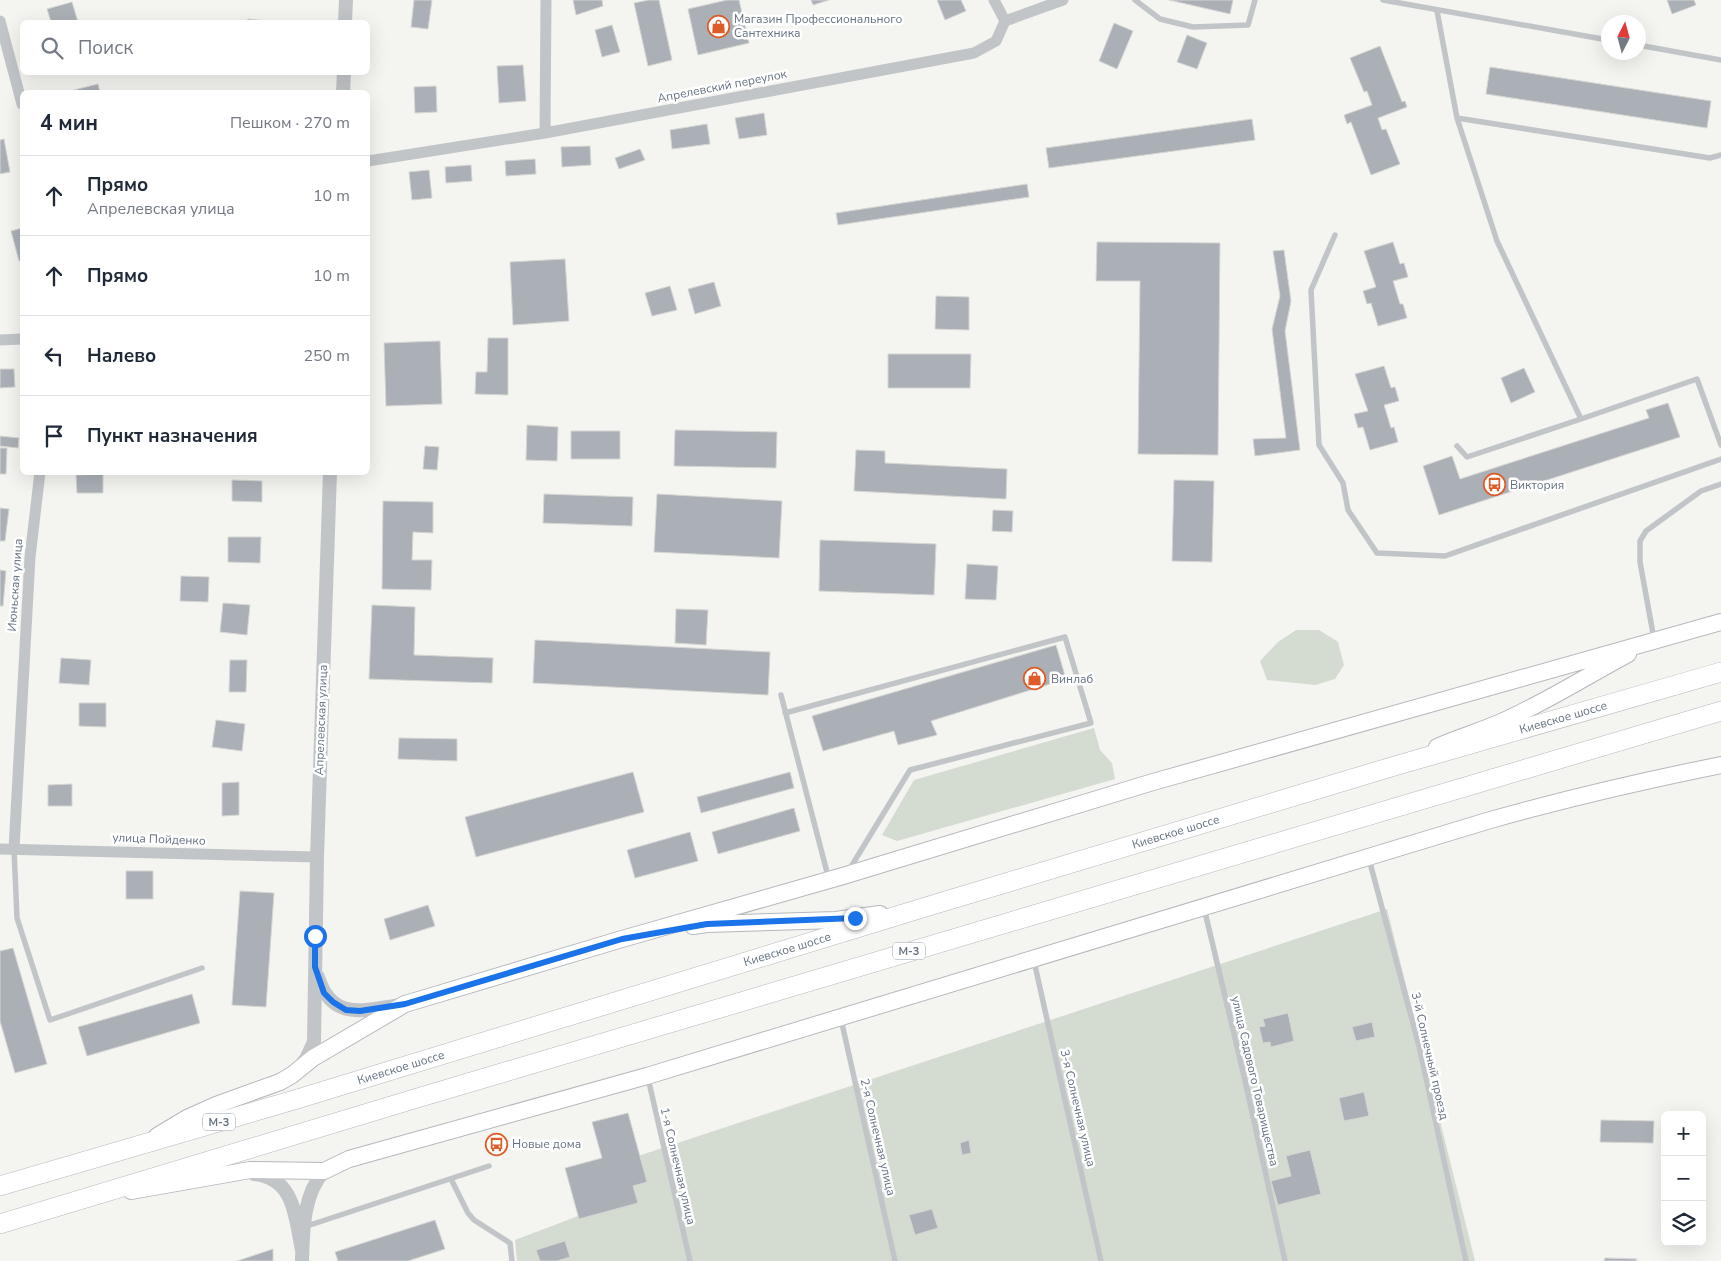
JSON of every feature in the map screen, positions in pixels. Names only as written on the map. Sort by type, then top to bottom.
[{"type":"highway","name":"Киевское шоссе","points":[[0,1186],[406,1066],[1398,765],[1721,672]]},
{"type":"highway","name":"М-3","points":[[0,1224],[471,1082],[1721,711]]},
{"type":"main road","points":[[144,1144],[187,1118],[216,1105],[265,1088],[292,1075],[313,1058],[405,1004],[836,878],[1154,782],[1654,639],[1721,622]]},
{"type":"main road","points":[[1398,765],[1462,736],[1510,718],[1654,639]]},
{"type":"main road","points":[[99,1195],[138,1191],[250,1170],[324,1171],[349,1159],[647,1076],[1204,906],[1540,806],[1721,764]]},
{"type":"main road","points":[[622,939],[707,924],[836,920],[929,906]]},
{"type":"street","points":[[345,20],[346,0]]},
{"type":"street","points":[[545,133],[546,0]]},
{"type":"street","points":[[994,0],[1005,21],[1063,0]]},
{"type":"street","points":[[0,21],[20,96]]},
{"type":"street","name":"Апрелевский переулок","points":[[370,161],[545,133],[974,53],[996,41],[1005,21]]},
{"type":"street","points":[[343,90],[344,75]]},
{"type":"street","points":[[0,340],[20,340]]},
{"type":"street","name":"Июньская улица","points":[[14,849],[30,556],[40,475]]},
{"type":"street","name":"Апрелевская улица","points":[[292,1075],[306,1059],[314,1042],[317,857],[330,475]]},
{"type":"street","name":"улица Пойденко","points":[[0,849],[317,857]]},
{"type":"street","points":[[315,967],[324,993],[333,1002],[346,1010],[360,1011],[405,1004]]},
{"type":"street","points":[[302,1255],[306,1209],[312,1187],[324,1171]]},
{"type":"street","points":[[236,1173],[266,1176],[282,1186],[292,1200],[302,1255]]},
{"type":"lane","points":[[1135,0],[1160,19],[1192,27],[1248,25],[1255,0]]},
{"type":"lane","points":[[1384,0],[1601,39]]},
{"type":"lane","points":[[1437,10],[1457,118],[1497,241],[1581,418]]},
{"type":"lane","points":[[1646,46],[1721,60]]},
{"type":"lane","points":[[1457,118],[1710,158],[1721,155]]},
{"type":"lane","points":[[1335,235],[1311,290],[1318,445],[1343,483],[1348,510],[1377,553],[1445,556],[1721,459]]},
{"type":"lane","points":[[1457,446],[1467,457],[1697,379],[1721,445]]},
{"type":"lane","points":[[1654,639],[1640,562],[1640,541],[1646,531],[1701,491],[1721,484]]},
{"type":"lane","points":[[781,695],[785,713],[836,878],[850,869],[910,770],[1091,723],[1065,637],[785,713]]},
{"type":"lane","points":[[14,849],[17,918],[50,1020],[202,968]]},
{"type":"lane","name":"3-й Солнечный проезд","points":[[1368,857],[1419,1046],[1466,1261]]},
{"type":"lane","name":"улица Садового Товарищества","points":[[1204,906],[1285,1261]]},
{"type":"lane","name":"3-я Солнечная улица","points":[[1034,959],[1102,1261]]},
{"type":"lane","name":"2-я Солнечная улица","points":[[840,1017],[895,1261]]},
{"type":"lane","name":"1-я Солнечная улица","points":[[647,1076],[690,1261]]},
{"type":"lane","points":[[304,1227],[489,1166]]},
{"type":"lane","points":[[451,1179],[468,1213],[474,1220],[510,1243],[512,1261]]},
{"type":"shaded area","points":[[1296,630],[1319,630],[1338,642],[1344,665],[1335,679],[1315,685],[1267,680],[1260,661],[1278,642]]},
{"type":"shaded area","points":[[1094,728],[1100,750],[1112,763],[1115,779],[897,841],[882,835],[914,780]]},
{"type":"shaded area","points":[[1387,909],[1475,1261],[517,1261],[515,1240],[586,1213],[632,1158]]},
{"type":"building","points":[[414,0],[432,0],[428,29],[411,27]]},
{"type":"building","points":[[573,0],[602,0],[603,6],[576,15]]},
{"type":"building","points":[[659,0],[672,60],[648,66],[634,3]]},
{"type":"building","name":"Магазин Профессионального Сантехника","points":[[727,0],[739,0],[749,43],[698,55],[688,9]]},
{"type":"building","points":[[811,0],[829,0],[813,5]]},
{"type":"building","points":[[937,0],[961,0],[966,11],[945,20]]},
{"type":"building","points":[[1169,0],[1233,0],[1230,14]]},
{"type":"building","points":[[1667,0],[1694,0],[1696,5],[1672,14]]},
{"type":"building","points":[[72,2],[77,20],[50,20],[47,9]]},
{"type":"building","points":[[1114,23],[1133,31],[1117,69],[1099,61]]},
{"type":"building","points":[[612,25],[620,52],[602,57],[595,30]]},
{"type":"building","points":[[1187,35],[1207,43],[1197,69],[1177,62]]},
{"type":"building","points":[[1380,46],[1402,102],[1405,101],[1407,107],[1378,118],[1382,130],[1386,129],[1400,164],[1371,175],[1351,122],[1347,124],[1344,115],[1372,105],[1367,91],[1364,92],[1350,58]]},
{"type":"building","points":[[523,65],[526,101],[499,103],[497,66]]},
{"type":"building","points":[[1490,67],[1711,101],[1707,128],[1486,94]]},
{"type":"building","points":[[98,84],[100,90],[74,90]]},
{"type":"building","points":[[436,86],[437,112],[415,113],[414,87]]},
{"type":"building","points":[[764,113],[767,135],[739,139],[735,118]]},
{"type":"building","points":[[1252,119],[1255,140],[1049,168],[1046,148]]},
{"type":"building","points":[[707,124],[710,144],[672,149],[670,130]]},
{"type":"building","points":[[4,139],[10,172],[0,174],[0,140]]},
{"type":"building","points":[[590,146],[591,165],[562,167],[561,147]]},
{"type":"building","points":[[640,149],[645,160],[619,169],[615,158]]},
{"type":"building","points":[[535,159],[536,174],[506,176],[505,161]]},
{"type":"building","points":[[471,165],[472,181],[446,183],[445,167]]},
{"type":"building","points":[[429,170],[432,198],[412,200],[409,172]]},
{"type":"building","points":[[1027,184],[1029,197],[838,225],[836,213]]},
{"type":"building","points":[[20,229],[19,261],[11,231]]},
{"type":"building","points":[[1097,242],[1220,243],[1218,455],[1138,454],[1140,281],[1096,281]]},
{"type":"building","points":[[1393,242],[1400,264],[1404,263],[1408,277],[1393,281],[1400,304],[1403,304],[1407,318],[1378,326],[1371,303],[1367,304],[1363,291],[1376,287],[1364,251]]},
{"type":"building","points":[[1284,250],[1291,301],[1285,331],[1300,450],[1255,456],[1253,439],[1286,438],[1272,329],[1280,296],[1273,251]]},
{"type":"building","points":[[565,259],[569,321],[513,325],[510,262]]},
{"type":"building","points":[[714,282],[721,306],[695,314],[688,289]]},
{"type":"building","points":[[670,286],[677,310],[652,316],[645,293]]},
{"type":"building","points":[[936,296],[969,297],[969,330],[935,329]]},
{"type":"building","points":[[488,338],[508,338],[508,395],[475,394],[476,372],[487,372]]},
{"type":"building","points":[[440,341],[442,404],[386,406],[384,343]]},
{"type":"building","points":[[888,354],[971,354],[970,388],[888,388]]},
{"type":"building","points":[[1384,366],[1391,388],[1395,387],[1399,401],[1384,405],[1391,428],[1394,427],[1398,442],[1370,450],[1363,427],[1358,428],[1354,414],[1368,411],[1355,374]]},
{"type":"building","points":[[1524,368],[1535,392],[1511,403],[1501,378]]},
{"type":"building","points":[[0,369],[14,369],[15,387],[0,388]]},
{"type":"building","points":[[1668,403],[1680,437],[1439,515],[1423,466],[1452,456],[1460,479],[1649,418],[1646,410]]},
{"type":"building","points":[[527,425],[558,427],[557,461],[526,460]]},
{"type":"building","points":[[675,430],[777,432],[776,468],[674,466]]},
{"type":"building","points":[[571,431],[620,431],[620,459],[571,459]]},
{"type":"building","points":[[0,436],[19,438],[18,448],[0,446]]},
{"type":"building","points":[[425,446],[439,447],[437,470],[423,469]]},
{"type":"building","points":[[0,448],[7,448],[6,474],[0,474]]},
{"type":"building","points":[[856,450],[885,451],[885,463],[1007,469],[1006,499],[854,491]]},
{"type":"building","points":[[76,475],[103,475],[103,493],[77,493]]},
{"type":"building","points":[[232,480],[262,481],[262,502],[232,501]]},
{"type":"building","points":[[1174,480],[1214,481],[1212,562],[1172,561]]},
{"type":"building","points":[[544,494],[633,497],[632,526],[543,523]]},
{"type":"building","points":[[657,494],[782,501],[779,558],[654,552]]},
{"type":"building","points":[[383,501],[433,502],[433,533],[413,532],[412,560],[432,560],[431,590],[382,589]]},
{"type":"building","points":[[0,508],[9,509],[5,541],[0,541]]},
{"type":"building","points":[[993,510],[1013,511],[1012,532],[992,531]]},
{"type":"building","points":[[228,537],[261,537],[260,563],[228,562]]},
{"type":"building","points":[[820,540],[936,544],[934,595],[819,591]]},
{"type":"building","points":[[967,564],[998,566],[996,600],[965,599]]},
{"type":"building","points":[[0,570],[6,571],[3,606],[0,606]]},
{"type":"building","points":[[181,576],[209,577],[208,602],[180,601]]},
{"type":"building","points":[[223,603],[250,605],[247,635],[220,632]]},
{"type":"building","points":[[372,605],[415,607],[414,655],[493,658],[492,683],[369,679]]},
{"type":"building","points":[[676,609],[708,610],[706,645],[675,643]]},
{"type":"building","points":[[535,640],[770,652],[768,695],[533,683]]},
{"type":"building","points":[[1056,645],[1066,679],[931,721],[937,735],[898,745],[894,731],[823,751],[812,716]]},
{"type":"building","points":[[61,658],[91,660],[89,685],[59,683]]},
{"type":"building","points":[[230,660],[247,660],[246,692],[229,692]]},
{"type":"building","points":[[79,703],[106,703],[106,727],[79,726]]},
{"type":"building","points":[[216,720],[245,724],[242,751],[212,747]]},
{"type":"building","points":[[399,738],[457,739],[457,761],[398,759]]},
{"type":"building","points":[[633,772],[644,812],[476,857],[465,817]]},
{"type":"building","points":[[790,772],[794,788],[701,813],[697,797]]},
{"type":"building","points":[[239,782],[239,815],[222,816],[222,783]]},
{"type":"building","points":[[72,784],[72,806],[48,806],[48,785]]},
{"type":"building","points":[[794,808],[800,831],[718,854],[712,832]]},
{"type":"building","points":[[690,832],[698,861],[635,878],[627,850]]},
{"type":"building","points":[[126,871],[153,871],[153,899],[126,899]]},
{"type":"building","points":[[240,891],[274,893],[266,1007],[232,1005]]},
{"type":"building","points":[[428,905],[435,926],[390,940],[384,919]]},
{"type":"building","points":[[13,948],[47,1064],[15,1073],[0,1021],[0,951]]},
{"type":"building","points":[[192,994],[200,1023],[87,1056],[78,1027]]},
{"type":"building","points":[[1288,1013],[1294,1041],[1271,1047],[1270,1042],[1263,1043],[1259,1027],[1265,1026],[1263,1019]]},
{"type":"building","points":[[1372,1022],[1375,1037],[1356,1041],[1352,1027]]},
{"type":"building","points":[[1364,1092],[1369,1116],[1344,1121],[1339,1098]]},
{"type":"building","points":[[628,1113],[647,1182],[633,1186],[638,1203],[579,1219],[565,1168],[602,1158],[592,1122]]},
{"type":"building","points":[[1601,1120],[1654,1121],[1653,1143],[1600,1142]]},
{"type":"building","points":[[969,1140],[971,1153],[962,1155],[960,1143]]},
{"type":"building","points":[[1310,1150],[1321,1194],[1278,1205],[1271,1181],[1291,1176],[1286,1156]]},
{"type":"building","points":[[932,1209],[938,1228],[915,1235],[909,1215]]},
{"type":"building","points":[[435,1220],[445,1249],[408,1261],[338,1261],[335,1252]]},
{"type":"building","points":[[565,1241],[570,1257],[557,1261],[540,1261],[536,1250]]},
{"type":"building","points":[[273,1249],[273,1261],[237,1261]]},
{"type":"building","points":[[1605,1258],[1637,1259],[1636,1261],[1604,1261]]},
{"type":"place","name":"Магазин Профессионального Сантехника","points":[[718,26]]},
{"type":"place","name":"Виктория","points":[[1494,485]]},
{"type":"place","name":"Винлаб","points":[[1035,679]]},
{"type":"place","name":"Новые дома","points":[[496,1144]]},
{"type":"route","points":[[315,936],[315,967],[324,993],[333,1002],[346,1010],[360,1011],[405,1004],[622,939],[707,924],[855,918]]}]
